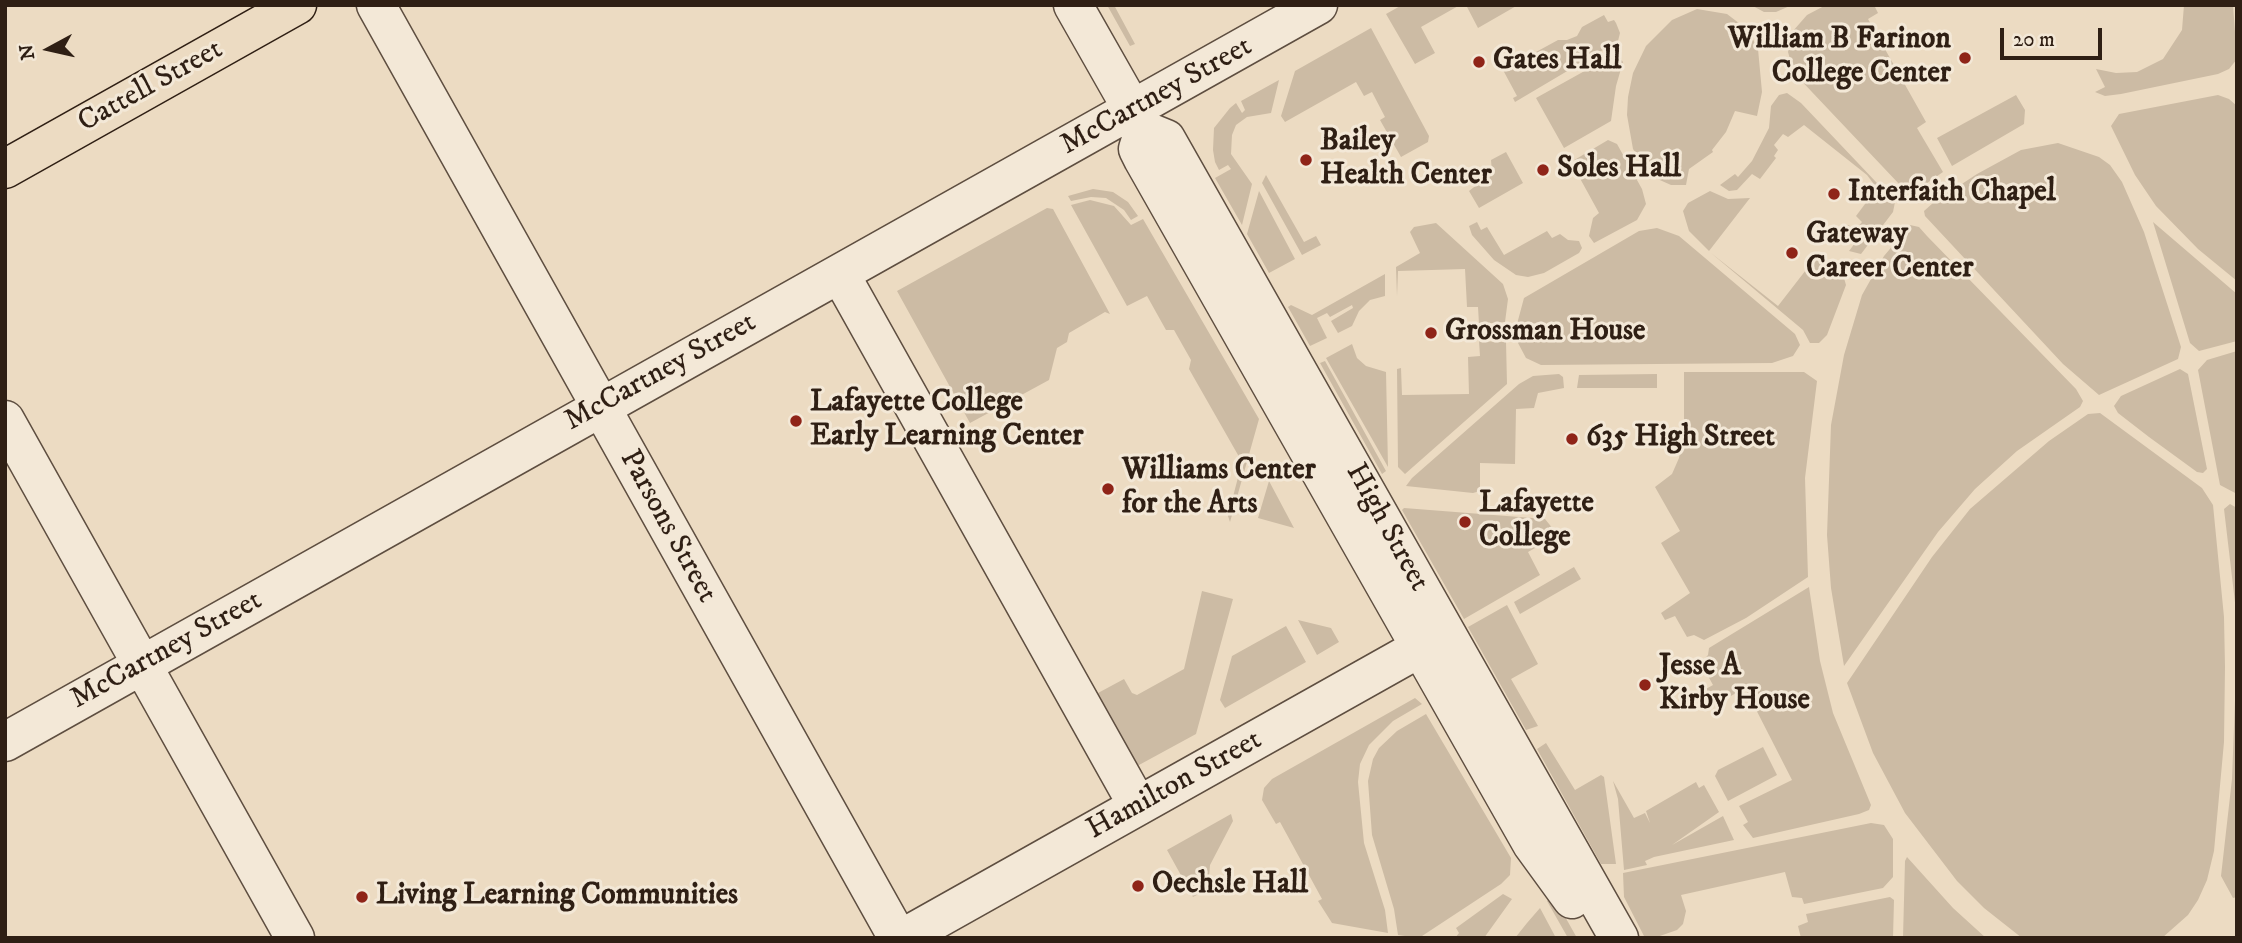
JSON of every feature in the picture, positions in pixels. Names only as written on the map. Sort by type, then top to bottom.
[{"type":"main road","name":"Cattell Street","points":[[5,169],[297,5]]},
{"type":"street","name":"Parsons Street","points":[[376,5],[898,938]]},
{"type":"street","name":"High Street","points":[[1073,5],[1138,120],[1166,139],[1433,641],[1532,844],[1566,889],[1594,938]]},
{"type":"street","name":"McCartney Street","points":[[5,742],[840,274],[1138,120],[1318,5]]},
{"type":"street","points":[[840,274],[1138,806]]},
{"type":"street","points":[[5,420],[295,938]]},
{"type":"street","name":"High Street","points":[[1433,641],[1619,938]]},
{"type":"street","name":"Hamilton Street","points":[[903,938],[1433,641]]},
{"type":"shaded area","points":[[1107,5],[1114,5],[1135,44],[1130,46]]},
{"type":"shaded area","points":[[1402,5],[1460,5],[1421,27],[1435,53],[1415,64],[1386,14]]},
{"type":"shaded area","points":[[1466,5],[1518,5],[1478,28]]},
{"type":"shaded area","points":[[1751,5],[1792,5],[1776,12],[1764,12]]},
{"type":"shaded area","points":[[1826,5],[1874,5],[1878,13],[1868,19],[1926,122],[1917,128],[1943,172],[1917,190],[1907,190],[1900,185],[1794,73],[1788,52],[1793,31],[1807,15]]},
{"type":"shaded area","points":[[2184,5],[2233,5],[2237,59],[2229,69],[2218,74],[2121,94],[2105,96],[2095,92],[2105,87],[2096,69],[2116,73],[2137,72],[2163,59],[2182,30]]},
{"type":"shaded area","points":[[1697,9],[1727,14],[1748,30],[1758,49],[1762,92],[1757,116],[1735,111],[1713,152],[1689,169],[1686,185],[1671,185],[1653,177],[1633,149],[1627,115],[1628,97],[1633,73],[1646,46],[1672,20]]},
{"type":"shaded area","points":[[1604,15],[1608,22],[1614,20],[1616,23],[1620,33],[1618,41],[1515,102],[1513,98],[1517,96],[1503,70],[1558,40],[1577,36],[1582,27]]},
{"type":"shaded area","points":[[1371,28],[1429,136],[1428,142],[1401,157],[1380,120],[1385,117],[1372,92],[1364,96],[1356,82],[1285,122],[1281,116],[1295,71]]},
{"type":"shaded area","points":[[1617,53],[1623,62],[1611,121],[1564,148],[1536,98]]},
{"type":"shaded area","points":[[1279,80],[1271,113],[1247,117],[1236,125],[1232,135],[1231,154],[1252,184],[1242,225],[1215,178],[1231,169],[1228,165],[1219,170],[1215,162],[1214,128],[1236,103],[1242,113],[1245,110],[1241,101]]},
{"type":"shaded area","points":[[1787,93],[1801,103],[1895,202],[1893,212],[1861,254],[1849,251],[1858,239],[1846,228],[1848,225],[1856,229],[1862,222],[1856,216],[1868,200],[1861,193],[1873,183],[1867,175],[1804,125],[1788,137],[1783,134],[1774,145],[1778,150],[1774,156],[1776,158],[1760,179],[1752,174],[1737,190],[1729,191],[1720,185],[1735,174],[1738,177],[1752,161],[1769,128],[1771,106],[1779,95]]},
{"type":"shaded area","points":[[2016,95],[2025,110],[2024,124],[1952,166],[1937,138]]},
{"type":"shaded area","points":[[2218,95],[2237,106],[2237,281],[2198,249],[2156,206],[2135,175],[2111,126],[2119,114]]},
{"type":"shaded area","points":[[1608,140],[1617,144],[1642,189],[1646,204],[1637,220],[1594,243],[1589,236],[1593,218],[1599,213],[1571,162]]},
{"type":"shaded area","points":[[2058,143],[2099,157],[2110,165],[2122,182],[2144,232],[2181,347],[2178,359],[2099,395],[2063,364],[1925,216],[1924,211],[1977,174],[2021,150]]},
{"type":"shaded area","points":[[1506,152],[1523,183],[1479,208],[1469,191],[1492,173],[1491,160]]},
{"type":"shaded area","points":[[1266,175],[1304,242],[1316,236],[1321,245],[1302,255],[1262,183]]},
{"type":"shaded area","points":[[1093,189],[1113,192],[1128,202],[1138,216],[1131,220],[1124,210],[1106,198],[1091,197],[1071,201],[1068,196]]},
{"type":"shaded area","points":[[1259,191],[1295,259],[1269,273],[1247,234]]},
{"type":"shaded area","points":[[1710,191],[1728,199],[1750,198],[1709,251],[1689,231],[1683,211],[1688,203]]},
{"type":"shaded area","points":[[1090,200],[1114,206],[1131,225],[1143,219],[1259,419],[1230,522],[1228,516],[1242,462],[1189,369],[1191,360],[1174,330],[1166,330],[1147,296],[1127,306],[1071,205]]},
{"type":"shaded area","points":[[1047,208],[1053,209],[1110,314],[1105,312],[1069,333],[1067,342],[1057,348],[1049,380],[970,423],[897,291]]},
{"type":"shaded area","points":[[1477,222],[1481,230],[1487,227],[1504,255],[1547,231],[1552,238],[1560,234],[1568,240],[1579,241],[1582,248],[1579,253],[1544,273],[1528,277],[1516,275],[1494,260],[1472,235],[1469,226]]},
{"type":"shaded area","points":[[2153,222],[2237,294],[2237,341],[2199,351],[2190,343]]},
{"type":"shaded area","points":[[1436,223],[1503,284],[1508,299],[1505,322],[1479,324],[1478,307],[1467,307],[1465,269],[1398,271],[1397,296],[1396,267],[1420,253],[1410,232],[1414,227]]},
{"type":"shaded area","points":[[1910,225],[1919,227],[2076,389],[2083,401],[2080,407],[2017,451],[1975,489],[1938,532],[1844,666],[1831,588],[1827,535],[1831,425],[1844,355],[1862,295],[1884,256]]},
{"type":"shaded area","points":[[1657,228],[1679,236],[1795,334],[1800,345],[1793,356],[1772,363],[1541,365],[1526,358],[1518,343],[1517,324],[1524,298],[1639,231]]},
{"type":"shaded area","points":[[1711,253],[1778,306],[1816,257],[1827,264],[1844,278],[1846,285],[1827,335],[1819,343],[1810,343],[1803,330]]},
{"type":"shaded area","points":[[1385,274],[1385,296],[1370,300],[1359,311],[1352,326],[1338,333],[1331,321],[1353,308],[1352,305],[1330,317],[1327,313],[1317,318],[1327,338],[1310,346],[1288,307],[1291,305],[1312,315]]},
{"type":"shaded area","points":[[1479,341],[1506,342],[1507,384],[1405,474],[1398,467],[1397,369],[1401,368],[1402,395],[1469,394],[1468,357],[1480,356]]},
{"type":"shaded area","points":[[1352,344],[1357,358],[1366,366],[1386,372],[1388,467],[1326,358]]},
{"type":"shaded area","points":[[2237,351],[2237,494],[2220,485],[2198,370],[2207,360]]},
{"type":"shaded area","points":[[1325,361],[1386,471],[1382,474],[1320,363]]},
{"type":"shaded area","points":[[2180,369],[2188,374],[2207,469],[2203,473],[2197,472],[2149,437],[2118,413],[2114,406],[2121,396]]},
{"type":"shaded area","points":[[1684,372],[1804,372],[1817,381],[1805,478],[1808,577],[1746,618],[1704,640],[1694,635],[1687,637],[1675,616],[1665,620],[1661,613],[1690,593],[1661,543],[1680,531],[1655,487],[1672,474],[1679,458],[1684,428]]},
{"type":"shaded area","points":[[1559,374],[1563,377],[1564,388],[1538,393],[1534,408],[1516,409],[1515,464],[1480,463],[1480,491],[1473,493],[1406,486],[1519,384],[1533,376]]},
{"type":"shaded area","points":[[1657,374],[1657,388],[1577,388],[1579,375]]},
{"type":"shaded area","points":[[2100,413],[2202,488],[2213,505],[2224,617],[2225,667],[2224,742],[2214,851],[2207,880],[2198,900],[2188,915],[2162,938],[2022,938],[1984,908],[1957,881],[1905,813],[1873,753],[1847,683],[1932,557],[1970,509],[2049,441],[2088,414]]},
{"type":"shaded area","points":[[1269,481],[1294,528],[1258,518]]},
{"type":"shaded area","points":[[2230,504],[2237,508],[2236,611],[2224,509]]},
{"type":"shaded area","points":[[1404,508],[1545,519],[1558,535],[1528,552],[1540,575],[1464,619],[1402,510]]},
{"type":"shaded area","points":[[1574,567],[1581,579],[1520,614],[1514,602]]},
{"type":"shaded area","points":[[1809,587],[1820,661],[1833,713],[1871,805],[1869,810],[1859,814],[1753,838],[1743,825],[1748,822],[1739,806],[1792,780],[1745,688],[1713,706],[1704,690],[1713,685],[1701,663],[1708,655],[1709,648]]},
{"type":"shaded area","points":[[1202,591],[1233,599],[1196,734],[1139,765],[1131,765],[1082,669],[1098,693],[1124,679],[1132,693],[1137,695],[1184,669]]},
{"type":"shaded area","points":[[1507,605],[1538,664],[1511,679],[1538,726],[1526,730],[1468,627]]},
{"type":"shaded area","points":[[1298,620],[1331,628],[1339,642],[1317,655]]},
{"type":"shaded area","points":[[1286,626],[1306,662],[1225,708],[1220,700],[1232,656]]},
{"type":"shaded area","points":[[2237,648],[2237,897],[2233,898],[2221,876],[2232,779]]},
{"type":"shaded area","points":[[1415,698],[1422,704],[1393,721],[1369,745],[1360,764],[1358,782],[1364,843],[1385,910],[1388,933],[1332,923],[1318,901],[1322,899],[1280,822],[1276,824],[1262,800],[1264,788],[1272,779]]},
{"type":"shaded area","points":[[1426,714],[1511,858],[1510,875],[1501,884],[1419,938],[1398,935],[1394,909],[1372,835],[1368,781],[1373,759],[1379,748],[1397,731]]},
{"type":"shaded area","points":[[1546,743],[1575,790],[1601,775],[1604,777],[1616,864],[1601,864],[1537,749]]},
{"type":"shaded area","points":[[1763,747],[1777,775],[1728,801],[1715,776],[1718,770]]},
{"type":"shaded area","points":[[1613,781],[1634,818],[1645,813],[1650,823],[1646,811],[1696,782],[1699,788],[1704,785],[1719,812],[1672,845],[1723,816],[1734,840],[1654,857],[1645,861],[1647,865],[1624,870],[1618,799]]},
{"type":"shaded area","points":[[1231,814],[1233,821],[1210,865],[1208,889],[1193,897],[1167,850]]},
{"type":"shaded area","points":[[1871,823],[1884,825],[1893,839],[1893,877],[1883,888],[1804,904],[1802,898],[1792,897],[1785,872],[1681,895],[1686,911],[1683,924],[1677,930],[1654,938],[1645,938],[1624,897],[1623,873]]},
{"type":"shaded area","points":[[1907,857],[1953,908],[1986,938],[1903,938]]},
{"type":"shaded area","points":[[1503,894],[1512,899],[1484,938],[1455,938],[1459,933],[1456,928]]},
{"type":"shaded area","points":[[1552,896],[1577,938],[1568,938],[1547,901]]},
{"type":"shaded area","points":[[1890,897],[1894,900],[1893,938],[1801,938],[1798,926],[1808,922],[1806,914]]},
{"type":"shaded area","points":[[1540,908],[1556,938],[1515,938],[1527,923]]},
{"type":"place","name":"William B Farinon College Center","points":[[1965,58]]},
{"type":"place","name":"Gates Hall","points":[[1479,62]]},
{"type":"place","name":"Bailey Health Center","points":[[1306,160]]},
{"type":"place","name":"Soles Hall","points":[[1543,170]]},
{"type":"place","name":"Interfaith Chapel","points":[[1834,194]]},
{"type":"place","name":"Gateway Career Center","points":[[1792,253]]},
{"type":"place","name":"Grossman House","points":[[1431,333]]},
{"type":"place","name":"Lafayette College Early Learning Center","points":[[796,421]]},
{"type":"place","name":"635 High Street","points":[[1572,439]]},
{"type":"place","name":"Williams Center for the Arts","points":[[1108,489]]},
{"type":"place","name":"Lafayette College","points":[[1465,522]]},
{"type":"place","name":"Jesse A Kirby House","points":[[1645,685]]},
{"type":"place","name":"Oechsle Hall","points":[[1138,886]]},
{"type":"place","name":"Living Learning Communities","points":[[362,897]]}]
